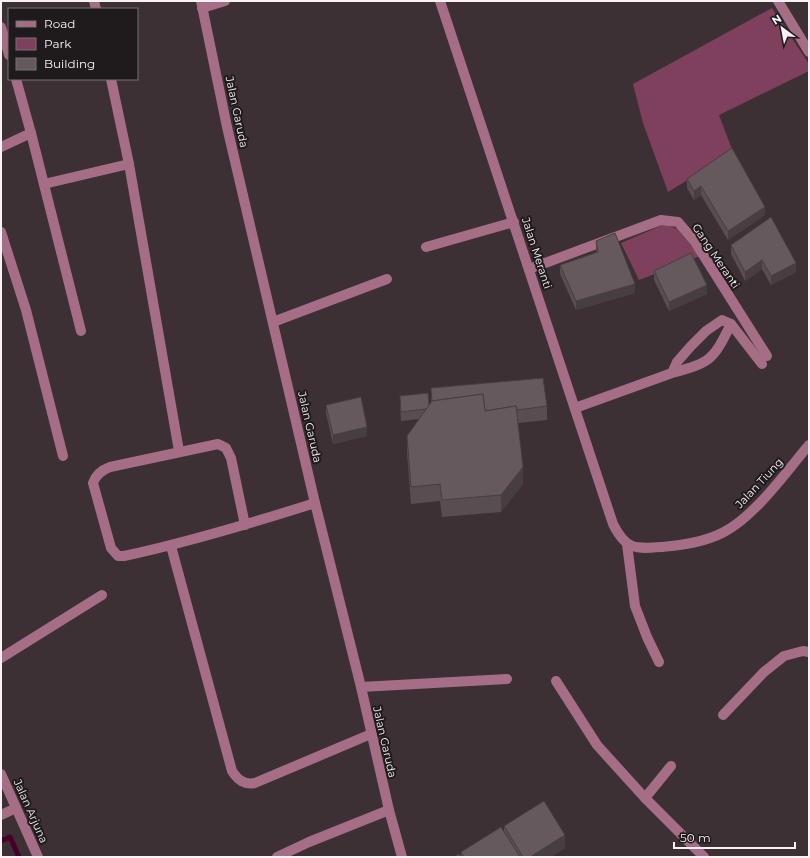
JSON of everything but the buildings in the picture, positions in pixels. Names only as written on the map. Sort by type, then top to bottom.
[{"type":"street","points":[[202,5],[225,1]]},
{"type":"street","name":"Jalan Meranti","points":[[440,1],[530,269],[613,524],[619,537],[627,544]]},
{"type":"street","points":[[778,1],[809,52]]},
{"type":"street","name":"Jalan Garuda","points":[[202,5],[227,127],[315,503],[361,688],[389,810],[402,857]]},
{"type":"street","points":[[1,27],[8,52]]},
{"type":"street","points":[[16,80],[82,331]]},
{"type":"street","points":[[111,80],[129,164],[179,451]]},
{"type":"street","points":[[1,146],[31,133]]},
{"type":"street","points":[[44,184],[129,164]]},
{"type":"street","name":"Gang Meranti","points":[[530,269],[661,220],[678,222],[695,242],[761,356],[731,324]]},
{"type":"street","points":[[426,247],[514,222]]},
{"type":"street","points":[[1,232],[26,310],[63,456]]},
{"type":"street","points":[[273,322],[387,279]]},
{"type":"street","points":[[575,408],[672,373],[697,366],[708,360],[716,353],[731,324],[722,320],[706,331],[677,362],[672,373]]},
{"type":"street","points":[[245,525],[231,458],[226,448],[218,444],[179,451],[105,469],[96,475],[93,483],[111,548],[118,556],[171,546],[245,525],[315,503]]},
{"type":"street","name":"Jalan Tiung","points":[[627,544],[641,549],[676,546],[700,541],[723,532],[734,526],[759,503],[809,445]]},
{"type":"street","points":[[627,544],[635,606],[659,662]]},
{"type":"street","points":[[171,546],[232,772],[240,781],[244,783],[255,782],[371,734]]},
{"type":"street","points":[[1,658],[102,595]]},
{"type":"street","points":[[723,715],[764,672],[784,656],[803,651],[809,652]]},
{"type":"street","points":[[361,688],[507,678]]},
{"type":"street","points":[[556,681],[596,745],[645,798],[704,857]]},
{"type":"street","points":[[645,798],[671,766]]},
{"type":"street","name":"Jalan Arjuna","points":[[1,774],[38,857]]},
{"type":"street","points":[[1,816],[16,808]]},
{"type":"street","points":[[277,857],[389,810]]},
{"type":"green space","points":[[772,8],[809,64],[809,71],[719,115],[733,152],[668,192],[643,123],[633,84]]},
{"type":"green space","points":[[665,224],[677,229],[700,256],[639,280],[621,243]]},
{"type":"waterway","points":[[1,841],[10,837],[19,857]]}]
